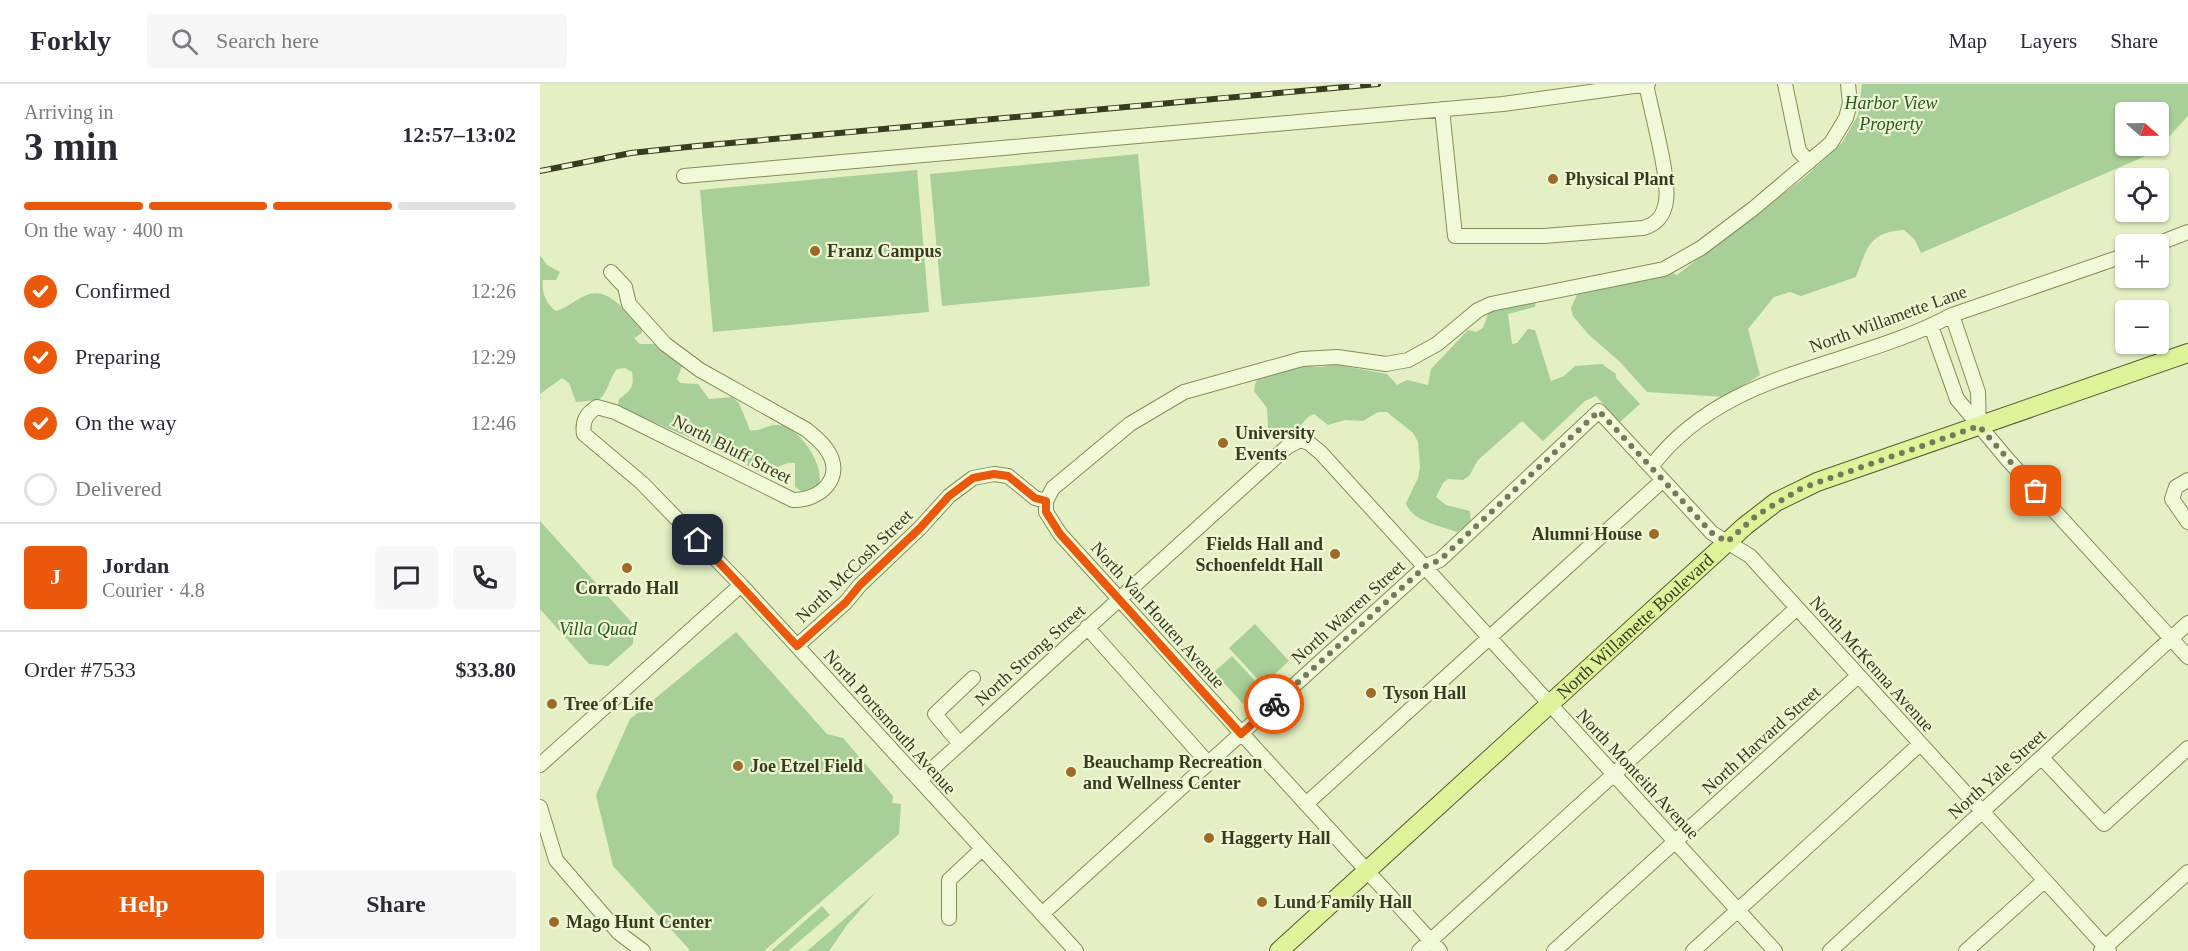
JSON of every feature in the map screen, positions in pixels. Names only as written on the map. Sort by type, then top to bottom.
[{"type":"main road","name":"North Willamette Boulevard","points":[[1279,951],[1757,515],[1802,488],[2188,353]]},
{"type":"street","points":[[684,176],[1442,109],[1562,97],[1647,84],[1667,193],[1662,216],[1654,225],[1644,228],[1544,236],[1455,236],[1442,109]]},
{"type":"street","points":[[1785,84],[1799,151],[1809,162]]},
{"type":"street","points":[[1046,501],[1053,488],[1106,442],[1147,412],[1184,392],[1302,358],[1336,357],[1386,364],[1408,360],[1437,344],[1470,316],[1491,304],[1664,269],[1701,248],[1831,143],[1840,130],[1850,103],[1848,84]]},
{"type":"street","points":[[2169,239],[2188,232]]},
{"type":"street","name":"North Willamette Lane","points":[[1651,467],[1668,447],[1695,424],[1749,392],[1792,372],[1932,326],[1952,315],[2115,259]]},
{"type":"street","name":"North Bluff Street","points":[[611,272],[625,287],[629,304],[665,344],[684,360],[807,430],[829,452],[832,475],[829,484],[818,496],[807,500],[793,500],[639,422],[597,408],[587,414],[583,426],[584,434],[625,468]]},
{"type":"street","points":[[1952,315],[1978,392],[1979,426]]},
{"type":"street","points":[[1932,326],[1957,399],[2188,657]]},
{"type":"street","name":"North McKenna Avenue","points":[[1599,411],[1712,533],[1750,556],[2105,950]]},
{"type":"street","name":"North Warren Street","points":[[1042,914],[1426,566],[1440,560],[1599,411]]},
{"type":"street","name":"North Monteith Avenue","points":[[1300,440],[1321,453],[1775,951]]},
{"type":"street","name":"North Strong Street","points":[[920,780],[1287,447],[1300,440]]},
{"type":"street","name":"North Portsmouth Avenue","points":[[625,468],[656,496],[741,585],[1076,951]]},
{"type":"street","name":"North McCosh Street","points":[[797,646],[846,602],[860,585],[962,484],[973,478],[994,474],[1008,476],[1035,498],[1046,501]]},
{"type":"street","points":[[1306,804],[1663,480]]},
{"type":"street","points":[[2188,480],[2176,487],[2172,499],[2188,522]]},
{"type":"street","name":"North Van Houten Avenue","points":[[1046,501],[1046,512],[1060,534],[1435,946]]},
{"type":"street","points":[[540,765],[741,585]]},
{"type":"street","points":[[1419,951],[1435,946],[1614,774],[1797,608]]},
{"type":"street","name":"North Yale Street","points":[[1830,951],[2188,623]]},
{"type":"street","points":[[1087,627],[1208,763]]},
{"type":"street","name":"North Harvard Street","points":[[1554,951],[1858,676]]},
{"type":"street","points":[[960,744],[935,714],[973,678]]},
{"type":"street","points":[[1693,951],[1920,744]]},
{"type":"street","points":[[2042,758],[2104,824],[2188,748]]},
{"type":"street","points":[[540,807],[549,842],[562,868],[619,933],[643,951]]},
{"type":"street","points":[[949,918],[949,880],[982,849]]},
{"type":"street","points":[[2105,950],[2188,872]]},
{"type":"street","points":[[1966,951],[2044,881]]},
{"type":"green space","name":"Harbor View Property","points":[[1862,84],[2188,84],[2188,116],[2169,137],[2169,102],[2115,102],[2115,156],[2146,156],[1921,253],[1915,240],[1904,230],[1883,234],[1871,243],[1856,277],[1801,296],[1790,292],[1774,297],[1748,329],[1760,375],[1725,397],[1647,392],[1620,362],[1588,334],[1573,316],[1571,308],[1579,290],[1670,272],[1677,275],[1805,177],[1842,143],[1858,115]]},
{"type":"green space","name":"Franz Campus","points":[[1138,154],[1150,286],[942,306],[930,174]]},
{"type":"green space","name":"Franz Campus","points":[[917,170],[929,312],[713,332],[700,190]]},
{"type":"green space","points":[[540,255],[547,265],[560,272],[556,280],[543,280],[545,297],[552,308],[556,311],[560,310],[590,294],[598,293],[612,299],[642,329],[642,333],[634,338],[640,344],[655,344],[682,366],[677,379],[680,383],[698,384],[709,399],[732,397],[739,403],[750,430],[778,425],[794,432],[815,459],[820,478],[818,486],[803,492],[795,487],[795,463],[785,464],[762,474],[730,455],[621,408],[618,404],[619,399],[629,391],[633,381],[632,372],[625,368],[617,369],[599,400],[576,402],[569,383],[562,378],[540,394]]},
{"type":"green space","points":[[1536,301],[1535,307],[1508,314],[1512,344],[1517,343],[1528,329],[1535,330],[1551,381],[1564,376],[1575,366],[1602,364],[1616,374],[1616,378],[1640,404],[1620,422],[1596,396],[1585,401],[1543,441],[1522,421],[1478,460],[1469,476],[1463,480],[1448,479],[1443,483],[1436,497],[1446,505],[1470,511],[1471,522],[1457,532],[1420,519],[1409,509],[1406,503],[1418,478],[1420,467],[1418,442],[1413,433],[1387,412],[1378,412],[1363,421],[1345,420],[1328,425],[1314,414],[1308,417],[1295,432],[1279,433],[1268,429],[1267,408],[1254,391],[1256,381],[1262,375],[1300,366],[1322,367],[1333,364],[1387,374],[1397,385],[1407,380],[1428,385],[1431,369],[1468,330],[1476,332],[1483,328],[1489,311]]},
{"type":"green space","name":"Villa Quad","points":[[540,521],[634,625],[633,644],[608,666],[589,664],[540,609]]},
{"type":"green space","points":[[1255,624],[1289,661],[1263,685],[1229,648]]},
{"type":"green space","name":"Joe Etzel Field","points":[[736,632],[827,734],[843,738],[893,796],[892,803],[901,804],[899,834],[764,951],[688,951],[689,949],[613,866],[596,795],[630,719]]},
{"type":"green space","points":[[1232,656],[1261,687],[1243,704],[1214,672]]},
{"type":"green space","points":[[876,892],[847,925],[829,951],[807,951]]},
{"type":"green space","points":[[822,906],[830,915],[788,951],[771,951]]},
{"type":"railway","points":[[540,171],[631,153],[697,146],[1378,84]]},
{"type":"way so far","points":[[1274,704],[1426,566],[1440,560],[1599,411],[1712,533],[1727,542],[1757,515],[1802,488],[1979,426],[2036,491]]},
{"type":"place","name":"Physical Plant","points":[[1553,179]]},
{"type":"place","name":"Franz Campus","points":[[815,251]]},
{"type":"place","name":"University Events","points":[[1223,443]]},
{"type":"place","name":"Alumni House","points":[[1654,534]]},
{"type":"place","name":"Fields Hall and Schoenfeldt Hall","points":[[1335,554]]},
{"type":"place","name":"Corrado Hall","points":[[627,568]]},
{"type":"place","name":"Tyson Hall","points":[[1371,693]]},
{"type":"place","name":"Tree of Life","points":[[552,704]]},
{"type":"place","name":"Joe Etzel Field","points":[[738,766]]},
{"type":"place","name":"Beauchamp Recreation and Wellness Center","points":[[1071,772]]},
{"type":"place","name":"Haggerty Hall","points":[[1209,838]]},
{"type":"place","name":"Lund Family Hall","points":[[1262,902]]},
{"type":"place","name":"Mago Hunt Center","points":[[554,922]]},
{"type":"route","points":[[698,540],[797,646],[846,602],[860,585],[962,484],[985,474],[1008,476],[1035,498],[1046,501],[1046,512],[1060,534],[1241,734],[1274,704]]}]
